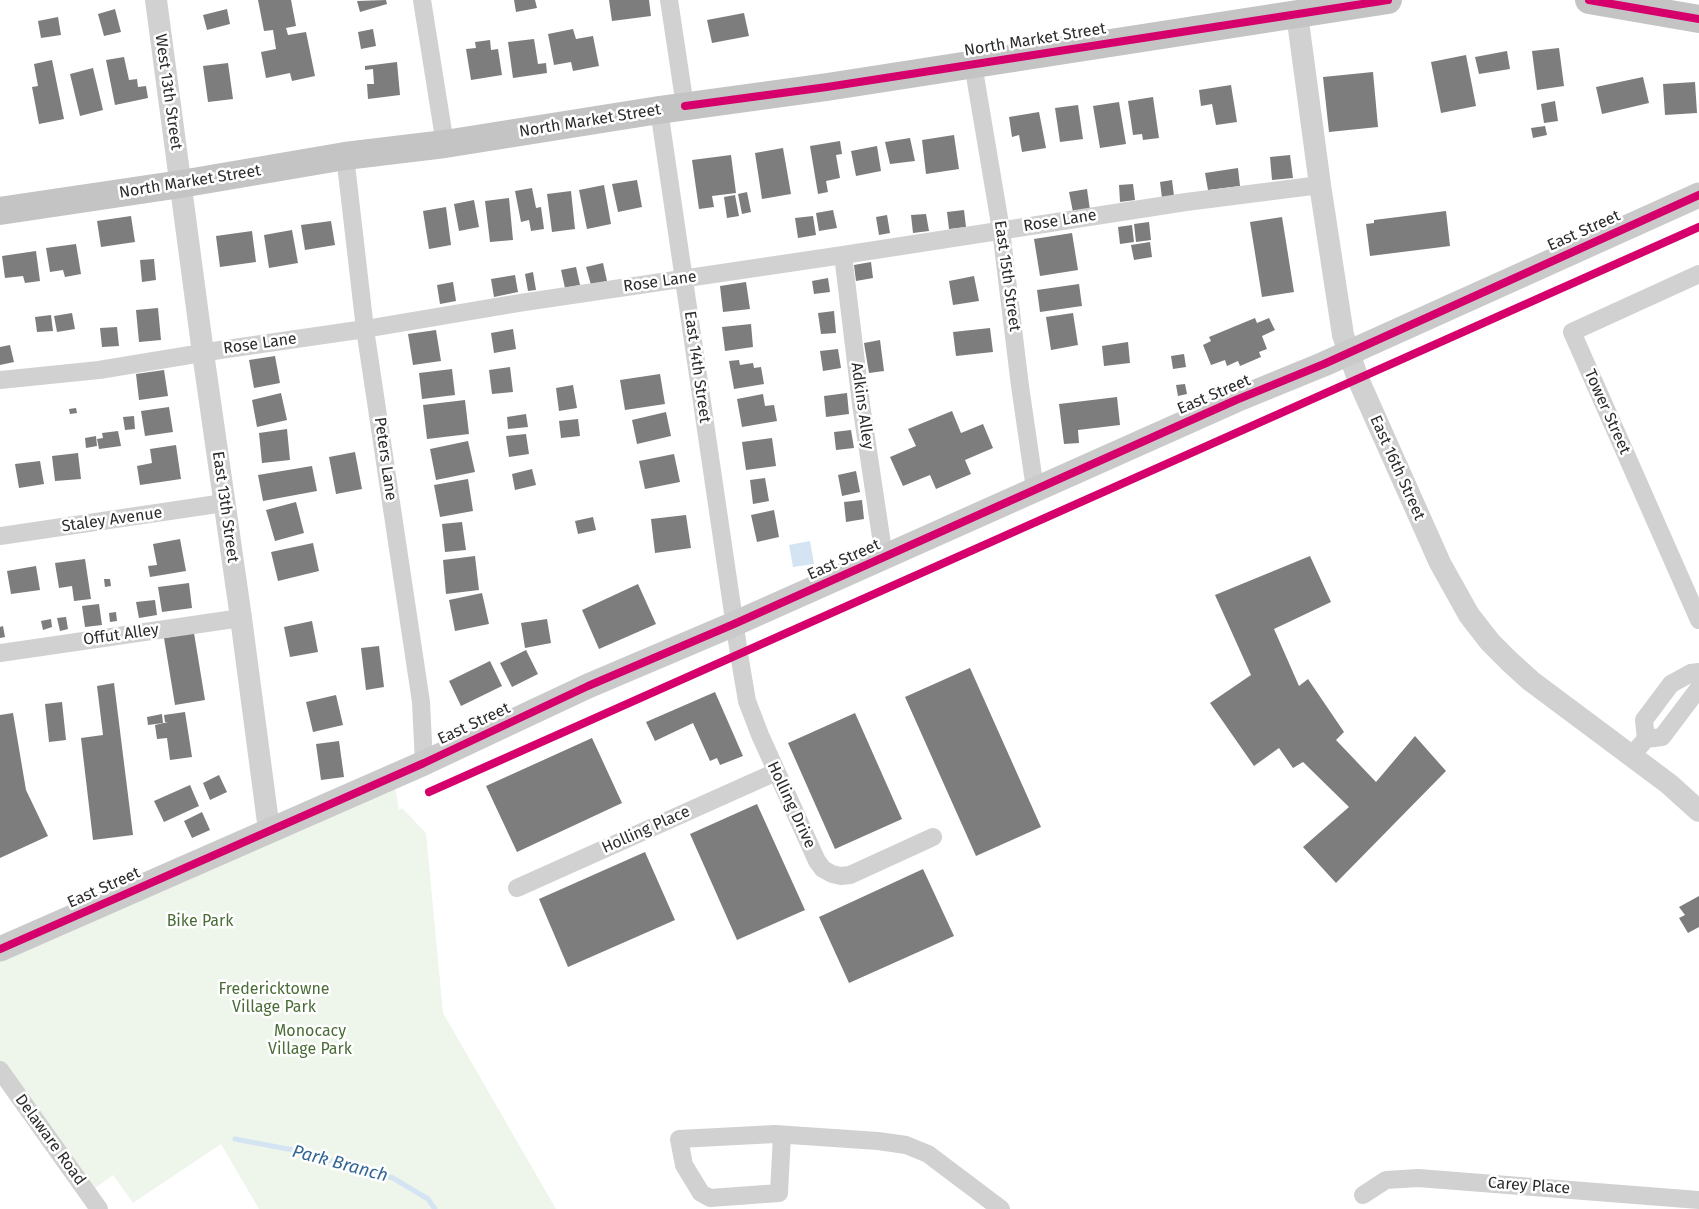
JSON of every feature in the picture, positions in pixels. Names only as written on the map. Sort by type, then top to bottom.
[{"type":"main road","name":"North Market Street","points":[[0,211],[181,184],[345,156],[445,144],[672,108],[827,87],[1388,0]]},
{"type":"main road","points":[[1590,0],[1699,19]]},
{"type":"main road","name":"East Street","points":[[0,949],[424,762],[588,686],[734,624],[1236,400],[1324,364],[1699,195]]},
{"type":"street","name":"West 13th Street","points":[[156,0],[181,184]]},
{"type":"street","points":[[422,0],[445,144]]},
{"type":"street","name":"East 14th Street","points":[[669,0],[672,108],[684,278],[734,624]]},
{"type":"street","name":"East 16th Street","points":[[1297,14],[1320,186],[1343,335],[1348,353],[1415,510],[1453,590],[1490,642],[1531,680],[1669,784],[1699,811]]},
{"type":"street","name":"East 15th Street","points":[[974,64],[1001,230],[1035,489]]},
{"type":"street","name":"Peters Lane","points":[[345,156],[365,329],[421,702],[424,762]]},
{"type":"street","name":"East 13th Street","points":[[181,184],[241,618],[268,830]]},
{"type":"street","name":"Rose Lane","points":[[0,380],[99,370],[365,329],[519,302],[843,255],[1186,202],[1320,186]]},
{"type":"street","name":"Adkins Alley","points":[[843,255],[861,404],[884,557]]},
{"type":"street","name":"Tower Street","points":[[1699,274],[1572,332],[1699,620]]},
{"type":"street","name":"Staley Avenue","points":[[0,536],[224,503]]},
{"type":"street","name":"Offut Alley","points":[[0,653],[241,618]]},
{"type":"street","name":"Holling Drive","points":[[734,624],[747,701],[776,772],[817,861],[823,869],[832,874],[850,875],[933,837]]},
{"type":"street","points":[[1646,739],[1644,720],[1666,690],[1671,684],[1692,673],[1699,672]]},
{"type":"street","points":[[1631,756],[1646,739],[1662,737],[1699,688]]},
{"type":"street","name":"Holling Place","points":[[517,888],[776,772]]},
{"type":"street","name":"Delaware Road","points":[[0,1070],[99,1209]]},
{"type":"street","points":[[782,1134],[779,1192],[710,1198],[701,1193],[684,1165],[679,1139],[782,1134],[878,1141],[906,1145],[928,1154],[1001,1209]]},
{"type":"street","name":"Carey Place","points":[[1363,1195],[1386,1180],[1418,1178],[1699,1200]]},
{"type":"green space","name":"Fredericktowne Village Park","points":[[393,775],[399,810],[402,808],[426,833],[443,1013],[556,1209],[259,1209],[221,1144],[133,1203],[113,1175],[84,1196],[0,1074],[0,958]]},
{"type":"water","points":[[810,541],[814,564],[793,567],[789,545]]},
{"type":"building","points":[[258,0],[291,0],[296,26],[286,28],[288,35],[306,32],[315,76],[292,81],[290,73],[266,78],[261,52],[276,49],[273,30],[264,31]]},
{"type":"building","points":[[386,0],[387,4],[360,12],[357,1]]},
{"type":"building","points":[[514,0],[535,0],[537,8],[516,12]]},
{"type":"building","points":[[609,0],[649,0],[651,16],[612,21]]},
{"type":"building","points":[[115,9],[121,32],[104,36],[98,14]]},
{"type":"building","points":[[227,9],[230,24],[207,30],[203,15]]},
{"type":"building","points":[[744,13],[749,36],[712,43],[707,20]]},
{"type":"building","points":[[58,17],[61,35],[41,38],[38,21]]},
{"type":"building","points":[[373,29],[376,46],[361,49],[358,32]]},
{"type":"building","points":[[573,29],[576,39],[593,36],[599,66],[573,71],[571,62],[554,65],[548,34]]},
{"type":"building","points":[[534,39],[538,64],[546,63],[547,73],[513,78],[508,42]]},
{"type":"building","points":[[490,40],[491,50],[498,49],[502,75],[471,80],[466,49],[476,48],[475,42]]},
{"type":"building","points":[[1559,48],[1564,86],[1537,90],[1532,51]]},
{"type":"building","points":[[1507,51],[1510,69],[1479,74],[1475,57]]},
{"type":"building","points":[[1466,55],[1476,106],[1441,113],[1431,62]]},
{"type":"building","points":[[124,57],[129,80],[137,79],[138,87],[146,86],[148,98],[115,105],[106,60]]},
{"type":"building","points":[[52,60],[64,119],[39,124],[32,87],[38,86],[34,64]]},
{"type":"building","points":[[397,62],[400,95],[368,99],[367,84],[374,84],[373,69],[365,70],[365,66]]},
{"type":"building","points":[[228,63],[233,99],[208,102],[203,66]]},
{"type":"building","points":[[93,68],[103,110],[80,116],[70,74]]},
{"type":"building","points":[[1373,72],[1378,127],[1329,132],[1323,77]]},
{"type":"building","points":[[1643,77],[1649,103],[1602,114],[1596,87]]},
{"type":"building","points":[[1695,82],[1697,113],[1665,115],[1663,84]]},
{"type":"building","points":[[1231,85],[1237,122],[1216,125],[1212,104],[1201,106],[1199,90]]},
{"type":"building","points":[[1153,97],[1159,138],[1143,140],[1142,134],[1133,135],[1128,101]]},
{"type":"building","points":[[1555,101],[1558,121],[1544,123],[1541,104]]},
{"type":"building","points":[[1119,102],[1126,144],[1100,148],[1093,106]]},
{"type":"building","points":[[1078,105],[1083,139],[1060,142],[1055,108]]},
{"type":"building","points":[[1039,112],[1046,148],[1022,152],[1019,135],[1012,137],[1009,117]]},
{"type":"building","points":[[1545,126],[1547,135],[1533,138],[1531,128]]},
{"type":"building","points":[[954,135],[959,169],[926,174],[922,140]]},
{"type":"building","points":[[910,138],[915,161],[890,164],[885,142]]},
{"type":"building","points":[[840,141],[842,154],[836,155],[840,178],[826,181],[828,192],[818,194],[810,146]]},
{"type":"building","points":[[877,146],[881,171],[856,176],[851,151]]},
{"type":"building","points":[[783,148],[791,194],[762,199],[755,153]]},
{"type":"building","points":[[731,155],[736,193],[712,196],[714,207],[699,209],[692,160]]},
{"type":"building","points":[[1290,155],[1293,178],[1272,180],[1270,157]]},
{"type":"building","points":[[1238,168],[1240,186],[1208,190],[1205,173]]},
{"type":"building","points":[[637,180],[642,207],[618,212],[612,184]]},
{"type":"building","points":[[1172,180],[1174,196],[1162,198],[1160,182]]},
{"type":"building","points":[[1133,184],[1135,200],[1120,202],[1119,185]]},
{"type":"building","points":[[604,185],[611,224],[587,229],[579,190]]},
{"type":"building","points":[[532,188],[536,208],[541,207],[544,229],[531,231],[529,220],[521,222],[515,191]]},
{"type":"building","points":[[1087,189],[1090,210],[1073,212],[1069,192]]},
{"type":"building","points":[[571,191],[575,229],[552,232],[547,194]]},
{"type":"building","points":[[747,192],[751,212],[742,214],[738,194]]},
{"type":"building","points":[[735,195],[739,216],[727,218],[724,197]]},
{"type":"building","points":[[509,198],[513,240],[490,242],[485,201]]},
{"type":"building","points":[[474,200],[479,227],[459,231],[454,204]]},
{"type":"building","points":[[446,207],[451,245],[429,249],[423,211]]},
{"type":"building","points":[[833,210],[837,228],[819,231],[816,213]]},
{"type":"building","points":[[964,210],[966,227],[949,229],[947,212]]},
{"type":"building","points":[[1446,211],[1450,246],[1370,256],[1366,224],[1374,223],[1374,220]]},
{"type":"building","points":[[926,214],[929,231],[913,233],[911,215]]},
{"type":"building","points":[[887,215],[890,233],[879,235],[876,217]]},
{"type":"building","points":[[131,216],[135,242],[101,247],[97,221]]},
{"type":"building","points":[[813,216],[816,235],[798,238],[795,218]]},
{"type":"building","points":[[1282,217],[1294,292],[1262,297],[1250,222]]},
{"type":"building","points":[[331,221],[335,245],[305,250],[301,225]]},
{"type":"building","points":[[1149,222],[1151,240],[1136,242],[1134,224]]},
{"type":"building","points":[[1132,225],[1134,242],[1120,244],[1118,227]]},
{"type":"building","points":[[292,230],[298,263],[269,268],[264,235]]},
{"type":"building","points":[[252,231],[256,262],[220,267],[216,236]]},
{"type":"building","points":[[1072,233],[1078,270],[1040,276],[1034,239]]},
{"type":"building","points":[[1150,242],[1152,257],[1134,260],[1131,245]]},
{"type":"building","points":[[76,244],[81,274],[65,277],[63,270],[50,272],[46,248]]},
{"type":"building","points":[[36,251],[40,281],[25,283],[23,276],[5,278],[2,256]]},
{"type":"building","points":[[154,259],[156,280],[142,282],[140,260]]},
{"type":"building","points":[[871,262],[873,278],[856,281],[854,265]]},
{"type":"building","points":[[603,263],[607,281],[591,285],[586,267]]},
{"type":"building","points":[[576,267],[580,285],[565,288],[561,270]]},
{"type":"building","points":[[533,272],[536,290],[528,291],[525,274]]},
{"type":"building","points":[[515,275],[518,292],[494,297],[491,279]]},
{"type":"building","points":[[974,276],[979,301],[953,305],[949,281]]},
{"type":"building","points":[[828,278],[830,292],[814,294],[812,281]]},
{"type":"building","points":[[453,282],[456,301],[440,304],[437,285]]},
{"type":"building","points":[[746,282],[750,309],[723,312],[720,286]]},
{"type":"building","points":[[1079,284],[1082,306],[1040,312],[1037,290]]},
{"type":"building","points":[[158,308],[161,340],[139,342],[136,310]]},
{"type":"building","points":[[834,311],[836,333],[821,334],[818,313]]},
{"type":"building","points":[[72,313],[75,329],[57,332],[54,316]]},
{"type":"building","points":[[1073,313],[1078,345],[1051,350],[1046,317]]},
{"type":"building","points":[[51,315],[53,331],[37,332],[35,317]]},
{"type":"building","points":[[1255,318],[1257,323],[1269,318],[1275,330],[1262,336],[1267,349],[1259,352],[1261,357],[1240,366],[1238,361],[1227,366],[1225,360],[1211,365],[1203,345],[1211,341],[1209,337]]},
{"type":"building","points":[[751,324],[753,347],[725,351],[722,327]]},
{"type":"building","points":[[117,327],[119,346],[102,347],[100,328]]},
{"type":"building","points":[[990,328],[993,352],[956,356],[953,332]]},
{"type":"building","points":[[513,329],[516,349],[494,353],[491,333]]},
{"type":"building","points":[[436,330],[441,361],[413,365],[408,334]]},
{"type":"building","points":[[880,340],[884,371],[869,373],[864,343]]},
{"type":"building","points":[[1128,342],[1130,363],[1104,366],[1102,346]]},
{"type":"building","points":[[10,345],[14,362],[0,365],[0,347]]},
{"type":"building","points":[[838,349],[841,368],[823,371],[820,351]]},
{"type":"building","points":[[1184,354],[1186,367],[1173,369],[1171,356]]},
{"type":"building","points":[[275,356],[280,383],[254,388],[249,360]]},
{"type":"building","points":[[739,360],[740,365],[753,363],[754,368],[761,367],[764,384],[734,389],[729,361]]},
{"type":"building","points":[[510,367],[513,392],[492,394],[489,370]]},
{"type":"building","points":[[452,369],[455,395],[422,399],[419,373]]},
{"type":"building","points":[[164,370],[168,396],[139,400],[136,374]]},
{"type":"building","points":[[660,374],[665,404],[625,410],[620,380]]},
{"type":"building","points":[[1185,384],[1187,394],[1178,396],[1176,385]]},
{"type":"building","points":[[573,385],[577,408],[559,411],[556,388]]},
{"type":"building","points":[[281,393],[287,420],[257,427],[252,400]]},
{"type":"building","points":[[847,393],[849,414],[826,417],[824,396]]},
{"type":"building","points":[[763,394],[765,406],[774,405],[777,421],[742,427],[737,399]]},
{"type":"building","points":[[1117,397],[1120,425],[1078,430],[1079,443],[1064,444],[1059,404]]},
{"type":"building","points":[[465,400],[469,434],[427,439],[423,405]]},
{"type":"building","points":[[169,407],[173,432],[145,436],[141,411]]},
{"type":"building","points":[[76,408],[77,413],[70,414],[69,409]]},
{"type":"building","points":[[952,411],[961,433],[983,424],[993,448],[965,460],[971,474],[936,489],[930,475],[903,486],[890,457],[916,446],[908,429]]},
{"type":"building","points":[[666,412],[671,436],[637,444],[632,420]]},
{"type":"building","points":[[526,414],[528,427],[508,429],[507,417]]},
{"type":"building","points":[[134,416],[135,429],[125,430],[123,417]]},
{"type":"building","points":[[578,419],[580,436],[561,438],[559,421]]},
{"type":"building","points":[[287,429],[290,460],[262,463],[259,433]]},
{"type":"building","points":[[851,430],[854,448],[836,450],[834,432]]},
{"type":"building","points":[[118,431],[121,446],[99,449],[97,439],[103,438],[102,433]]},
{"type":"building","points":[[526,434],[529,454],[509,457],[506,436]]},
{"type":"building","points":[[96,436],[97,446],[86,448],[85,438]]},
{"type":"building","points":[[772,438],[776,466],[746,470],[742,442]]},
{"type":"building","points":[[468,441],[475,472],[436,480],[430,449]]},
{"type":"building","points":[[176,445],[181,479],[140,485],[137,466],[152,463],[150,449]]},
{"type":"building","points":[[355,452],[362,489],[336,494],[329,457]]},
{"type":"building","points":[[78,453],[81,479],[55,481],[52,456]]},
{"type":"building","points":[[674,454],[680,482],[645,489],[639,461]]},
{"type":"building","points":[[40,461],[44,484],[19,488],[15,464]]},
{"type":"building","points":[[312,466],[317,491],[263,501],[258,475]]},
{"type":"building","points":[[532,469],[536,485],[515,490],[512,474]]},
{"type":"building","points":[[856,471],[860,492],[842,496],[838,475]]},
{"type":"building","points":[[765,478],[769,501],[753,504],[750,480]]},
{"type":"building","points":[[468,479],[473,511],[440,517],[434,485]]},
{"type":"building","points":[[862,500],[864,519],[846,522],[844,502]]},
{"type":"building","points":[[296,502],[304,533],[275,541],[266,510]]},
{"type":"building","points":[[774,510],[779,537],[757,542],[751,515]]},
{"type":"building","points":[[686,515],[691,548],[655,553],[651,519]]},
{"type":"building","points":[[593,517],[596,530],[578,534],[575,521]]},
{"type":"building","points":[[462,522],[466,550],[445,552],[442,524]]},
{"type":"building","points":[[180,539],[186,571],[150,577],[148,566],[157,565],[153,544]]},
{"type":"building","points":[[313,543],[319,571],[278,581],[271,552]]},
{"type":"building","points":[[475,556],[479,590],[446,594],[443,560]]},
{"type":"building","points":[[1310,556],[1331,602],[1274,629],[1299,686],[1308,679],[1344,732],[1336,740],[1376,782],[1415,736],[1446,771],[1336,883],[1303,847],[1349,807],[1303,762],[1293,768],[1279,748],[1254,766],[1210,703],[1251,675],[1215,595]]},
{"type":"building","points":[[85,559],[91,599],[74,601],[72,586],[59,588],[55,563]]},
{"type":"building","points":[[36,566],[40,590],[11,594],[7,571]]},
{"type":"building","points":[[104,579],[110,579],[111,586],[105,587]]},
{"type":"building","points":[[189,583],[192,608],[162,612],[158,587]]},
{"type":"building","points":[[638,584],[656,624],[599,649],[582,610]]},
{"type":"building","points":[[482,593],[489,624],[455,631],[449,600]]},
{"type":"building","points":[[155,600],[157,615],[139,618],[136,602]]},
{"type":"building","points":[[99,604],[102,625],[85,627],[82,606]]},
{"type":"building","points":[[116,612],[117,621],[110,622],[109,613]]},
{"type":"building","points":[[66,617],[68,629],[60,631],[57,618]]},
{"type":"building","points":[[51,619],[52,627],[43,630],[41,621]]},
{"type":"building","points":[[547,619],[551,643],[525,648],[521,623]]},
{"type":"building","points":[[312,621],[318,652],[290,657],[284,627]]},
{"type":"building","points":[[3,626],[5,637],[0,638],[0,627]]},
{"type":"building","points":[[194,633],[205,700],[175,705],[164,638]]},
{"type":"building","points":[[379,646],[384,687],[366,690],[361,648]]},
{"type":"building","points":[[526,650],[538,674],[512,687],[500,663]]},
{"type":"building","points":[[490,661],[502,686],[461,706],[449,681]]},
{"type":"building","points":[[970,668],[1041,827],[976,856],[905,697]]},
{"type":"building","points":[[114,683],[133,835],[93,840],[81,738],[103,735],[97,686]]},
{"type":"building","points":[[715,692],[743,756],[720,765],[717,758],[710,761],[693,723],[655,741],[646,722]]},
{"type":"building","points":[[336,695],[343,725],[313,732],[306,702]]},
{"type":"building","points":[[62,702],[66,740],[49,742],[45,704]]},
{"type":"building","points":[[185,712],[192,757],[170,760],[167,738],[157,739],[155,725],[168,722],[165,722],[164,715]]},
{"type":"building","points":[[13,713],[26,790],[48,836],[0,858],[0,715]]},
{"type":"building","points":[[855,713],[902,819],[835,849],[788,743]]},
{"type":"building","points":[[162,714],[163,723],[148,725],[147,717]]},
{"type":"building","points":[[592,738],[622,803],[517,852],[486,786]]},
{"type":"building","points":[[339,741],[344,777],[321,780],[316,744]]},
{"type":"building","points":[[219,775],[227,792],[210,800],[203,783]]},
{"type":"building","points":[[190,785],[199,806],[164,822],[154,801]]},
{"type":"building","points":[[757,804],[805,910],[737,940],[690,834]]},
{"type":"building","points":[[202,812],[210,830],[192,838],[184,821]]},
{"type":"building","points":[[645,852],[675,920],[568,967],[539,899]]},
{"type":"building","points":[[923,869],[954,936],[849,983],[819,917]]},
{"type":"building","points":[[1699,896],[1699,927],[1688,933],[1679,918],[1685,915],[1679,907]]},
{"type":"waterway","name":"Park Branch","points":[[235,1139],[293,1150],[393,1178],[428,1199],[435,1209]]},
{"type":"cycle path","points":[[685,106],[827,87],[1388,0]]},
{"type":"cycle path","points":[[1589,0],[1699,19]]},
{"type":"cycle path","points":[[0,949],[424,763],[588,686],[734,624],[1236,400],[1324,364],[1699,195]]},
{"type":"cycle path","points":[[429,792],[1699,227]]},
{"type":"park label","name":"Bike Park","points":[[200,922]]},
{"type":"park label","name":"Monocacy Village Park","points":[[310,1041]]}]
